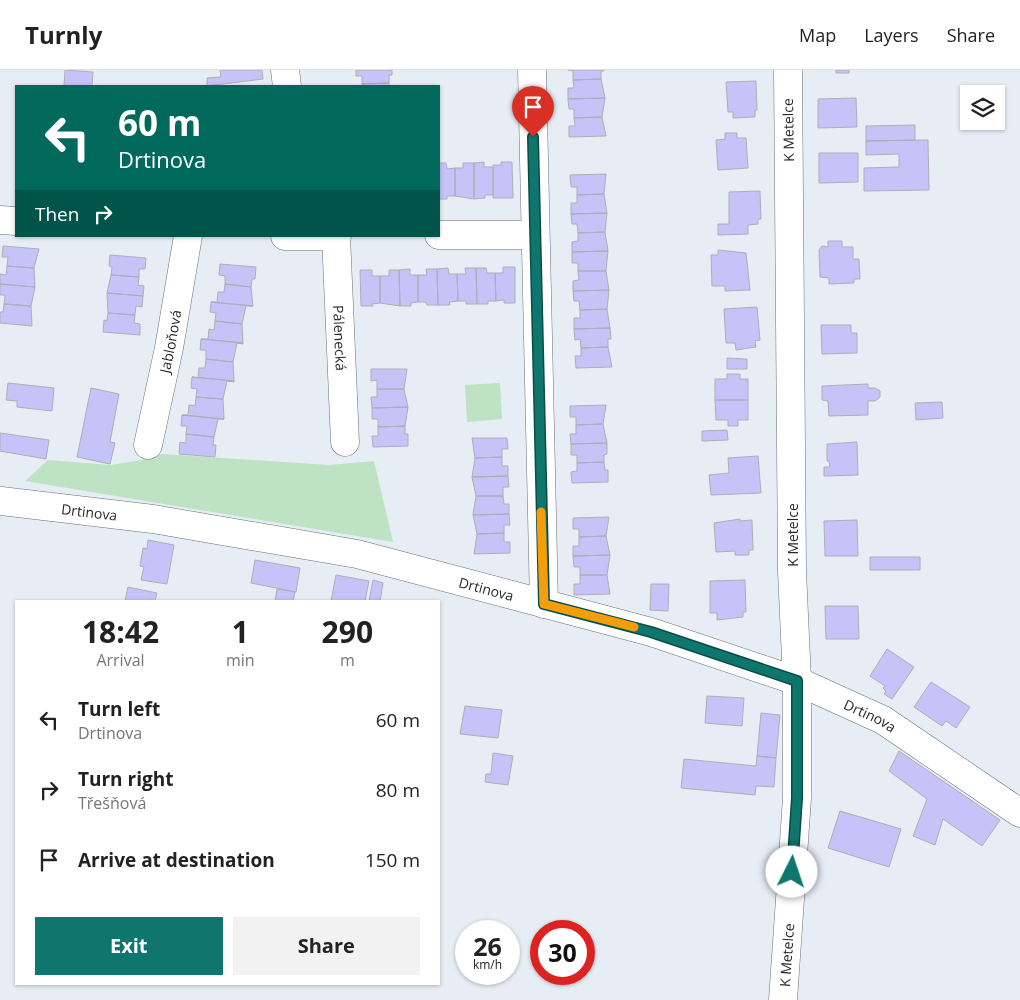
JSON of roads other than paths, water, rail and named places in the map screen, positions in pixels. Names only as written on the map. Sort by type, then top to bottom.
[{"type":"street","points":[[285,70],[287,85]]},
{"type":"street","points":[[532,70],[534,235],[544,604]]},
{"type":"street","name":"K Metelce","points":[[783,1000],[797,798],[797,681],[792,571],[788,70]]},
{"type":"street","points":[[0,220],[15,221]]},
{"type":"street","points":[[440,235],[534,235]]},
{"type":"street","name":"Jabloňová","points":[[148,445],[169,348],[188,237]]},
{"type":"street","name":"Pálenecká","points":[[337,237],[346,442]]},
{"type":"street","name":"Drtinova","points":[[1,501],[153,519],[357,554],[651,632],[797,681],[884,720],[1020,812]]}]
